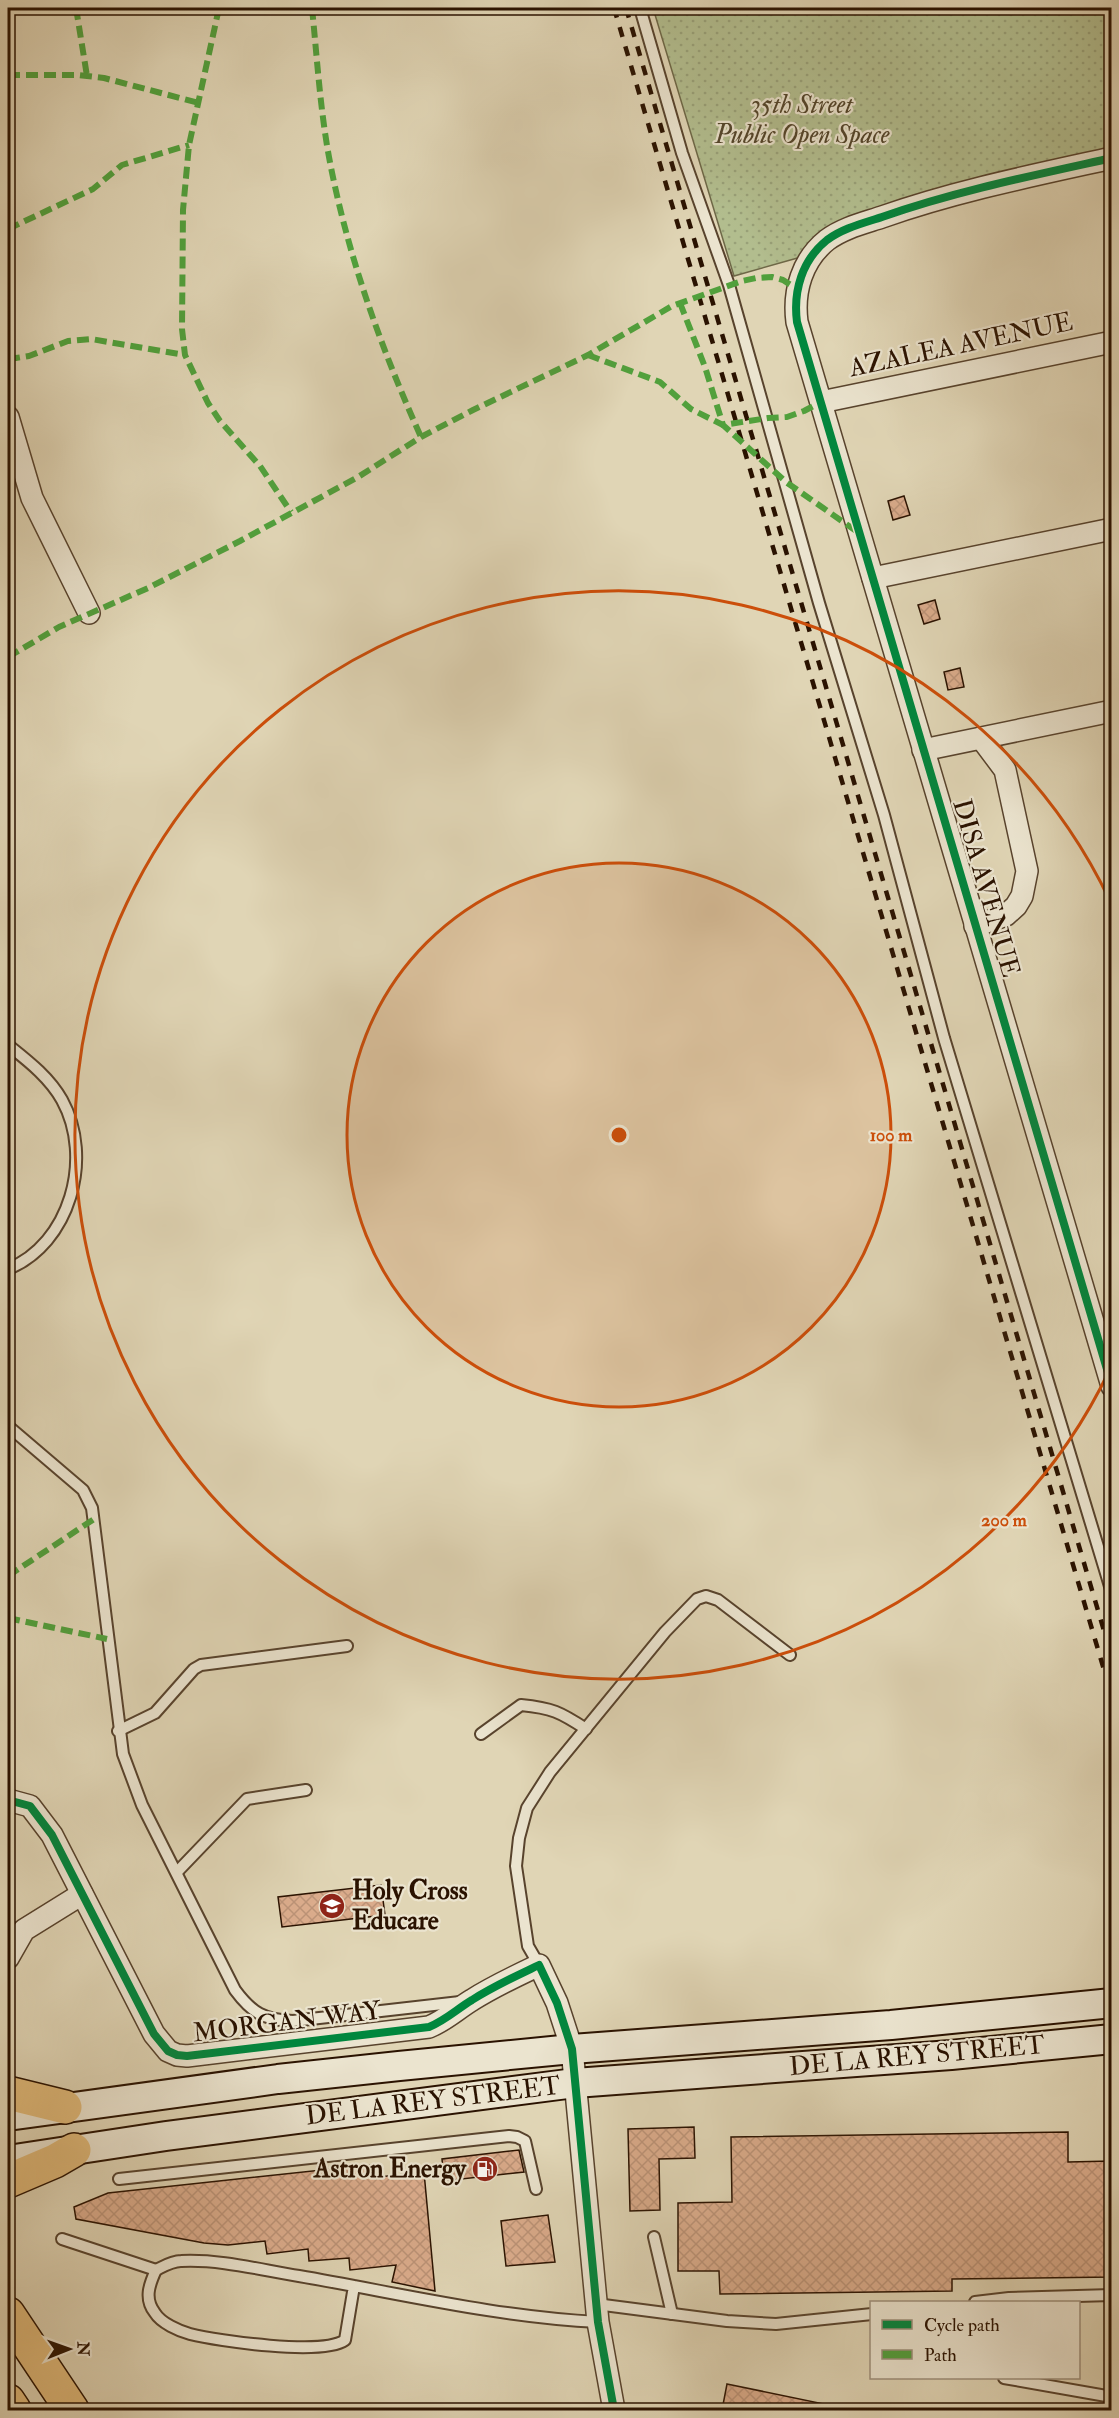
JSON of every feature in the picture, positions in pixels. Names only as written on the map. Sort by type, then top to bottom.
[{"type":"main road","name":"DE LA REY STREET","points":[[8,2116],[278,2079],[572,2049],[891,2025],[1112,2003]]},
{"type":"main road","name":"DE LA REY STREET","points":[[8,2160],[435,2099],[575,2083],[951,2055],[1112,2039]]},
{"type":"main road","points":[[8,2093],[65,2107]]},
{"type":"main road","points":[[8,2181],[55,2161],[74,2150]]},
{"type":"main road","points":[[8,2314],[72,2410]]},
{"type":"main road","points":[[8,2401],[14,2410]]},
{"type":"street","name":"DISA AVENUE","points":[[1112,158],[909,207],[858,225],[828,240],[807,264],[801,276],[796,300],[797,322],[1112,1386]]},
{"type":"street","name":"AZALEA AVENUE","points":[[821,402],[1112,342]]},
{"type":"street","points":[[8,417],[32,498],[89,613]]},
{"type":"street","points":[[873,578],[1112,530]]},
{"type":"street","points":[[923,750],[1112,711]]},
{"type":"street","points":[[975,926],[1006,915],[1016,906],[1022,896],[1027,871],[1005,770],[981,738]]},
{"type":"street","name":"MORGAN WAY","points":[[8,1800],[30,1806],[52,1835],[154,2034],[162,2046],[177,2055],[187,2056],[429,2027],[443,2021],[511,1977],[539,1965]]},
{"type":"street","points":[[8,1958],[24,1930],[82,1894]]},
{"type":"street","points":[[539,1965],[557,2003],[572,2049],[597,2313],[614,2410]]},
{"type":"lane","points":[[640,8],[682,153],[729,285],[819,603],[884,815],[944,1038],[1112,1593]]},
{"type":"lane","points":[[8,1045],[51,1082],[63,1101],[76,1142],[77,1160],[66,1210],[52,1233],[30,1256],[8,1269]]},
{"type":"lane","points":[[8,1426],[83,1490],[92,1508],[118,1731],[123,1754],[139,1796],[235,1990],[248,2008],[261,2015],[293,2021],[471,2001]]},
{"type":"lane","points":[[539,1965],[528,1946],[516,1866],[519,1838],[527,1808],[550,1773],[664,1632],[698,1599],[706,1596],[718,1600],[790,1655]]},
{"type":"lane","points":[[118,1731],[155,1713],[194,1669],[201,1665],[347,1646]]},
{"type":"lane","points":[[481,1734],[521,1705],[545,1707],[557,1711],[586,1729]]},
{"type":"lane","points":[[177,1872],[247,1799],[306,1790]]},
{"type":"lane","points":[[119,2179],[509,2136],[525,2141],[536,2188]]},
{"type":"lane","points":[[654,2237],[672,2314]]},
{"type":"lane","points":[[62,2239],[156,2270]]},
{"type":"lane","points":[[354,2286],[346,2336],[339,2345],[306,2347],[241,2344],[188,2334],[155,2314],[147,2296],[156,2270],[179,2261],[206,2262],[354,2286],[448,2304],[551,2319],[597,2313],[672,2314],[776,2324],[870,2314]]},
{"type":"lane","points":[[984,2301],[1112,2295]]},
{"type":"lane","points":[[1010,2379],[1112,2397]]},
{"type":"green space","name":"35th Street Public Open Space","points":[[653,8],[1111,8],[1111,151],[905,200],[801,257],[734,276]]},
{"type":"building","points":[[904,496],[910,515],[893,520],[888,501]]},
{"type":"building","points":[[935,600],[940,619],[924,624],[918,605]]},
{"type":"building","points":[[960,668],[964,687],[948,690],[944,672]]},
{"type":"building","name":"Holy Cross Educare","points":[[381,1885],[385,1915],[282,1927],[278,1897]]},
{"type":"building","points":[[694,2127],[695,2158],[659,2159],[660,2210],[630,2211],[628,2129]]},
{"type":"building","points":[[1068,2132],[1068,2162],[1112,2161],[1112,2277],[952,2279],[952,2291],[720,2294],[719,2271],[678,2271],[678,2203],[732,2202],[731,2137]]},
{"type":"building","points":[[519,2150],[524,2172],[444,2181],[442,2159]]},
{"type":"building","points":[[378,2164],[379,2177],[424,2172],[435,2291],[392,2282],[396,2265],[350,2270],[349,2258],[309,2261],[308,2249],[267,2254],[265,2241],[228,2245],[204,2243],[76,2219],[74,2207],[108,2193]]},
{"type":"building","points":[[548,2215],[555,2262],[506,2266],[501,2221]]},
{"type":"building","points":[[727,2384],[824,2404],[824,2410],[722,2410]]},
{"type":"railway","points":[[614,8],[1112,1697]]},
{"type":"railway","points":[[626,8],[1112,1658]]},
{"type":"marked path","points":[[76,8],[87,76]]},
{"type":"marked path","points":[[219,8],[189,145],[183,210],[182,329],[185,355],[208,403],[220,421],[260,466],[291,512]]},
{"type":"marked path","points":[[312,8],[326,139],[345,229],[379,335],[421,437]]},
{"type":"marked path","points":[[8,75],[78,75],[104,78],[199,103]]},
{"type":"marked path","points":[[8,229],[93,189],[122,165],[189,145]]},
{"type":"marked path","points":[[8,657],[59,627],[148,588],[240,541],[358,477],[421,437],[588,355],[672,306],[756,278],[772,277],[783,280],[797,289]]},
{"type":"marked path","points":[[680,303],[705,367],[723,425],[786,482],[859,533]]},
{"type":"marked path","points":[[8,357],[29,356],[68,341],[91,339],[185,355]]},
{"type":"marked path","points":[[588,355],[660,382],[691,409],[723,425],[787,417],[821,402]]},
{"type":"marked path","points":[[8,1576],[94,1519]]},
{"type":"marked path","points":[[8,1618],[107,1639]]},
{"type":"cycle path","points":[[1112,158],[967,191],[840,232],[827,240],[811,257],[801,277],[796,299],[797,322],[1112,1386]]},
{"type":"cycle path","points":[[8,1800],[30,1806],[52,1835],[154,2034],[168,2051],[177,2055],[187,2056],[429,2027],[489,1990],[539,1965],[557,2003],[572,2049],[598,2322],[614,2410]]},
{"type":"place","name":"Holy Cross Educare","points":[[332,1906]]},
{"type":"place","name":"Astron Energy","points":[[485,2169]]}]
